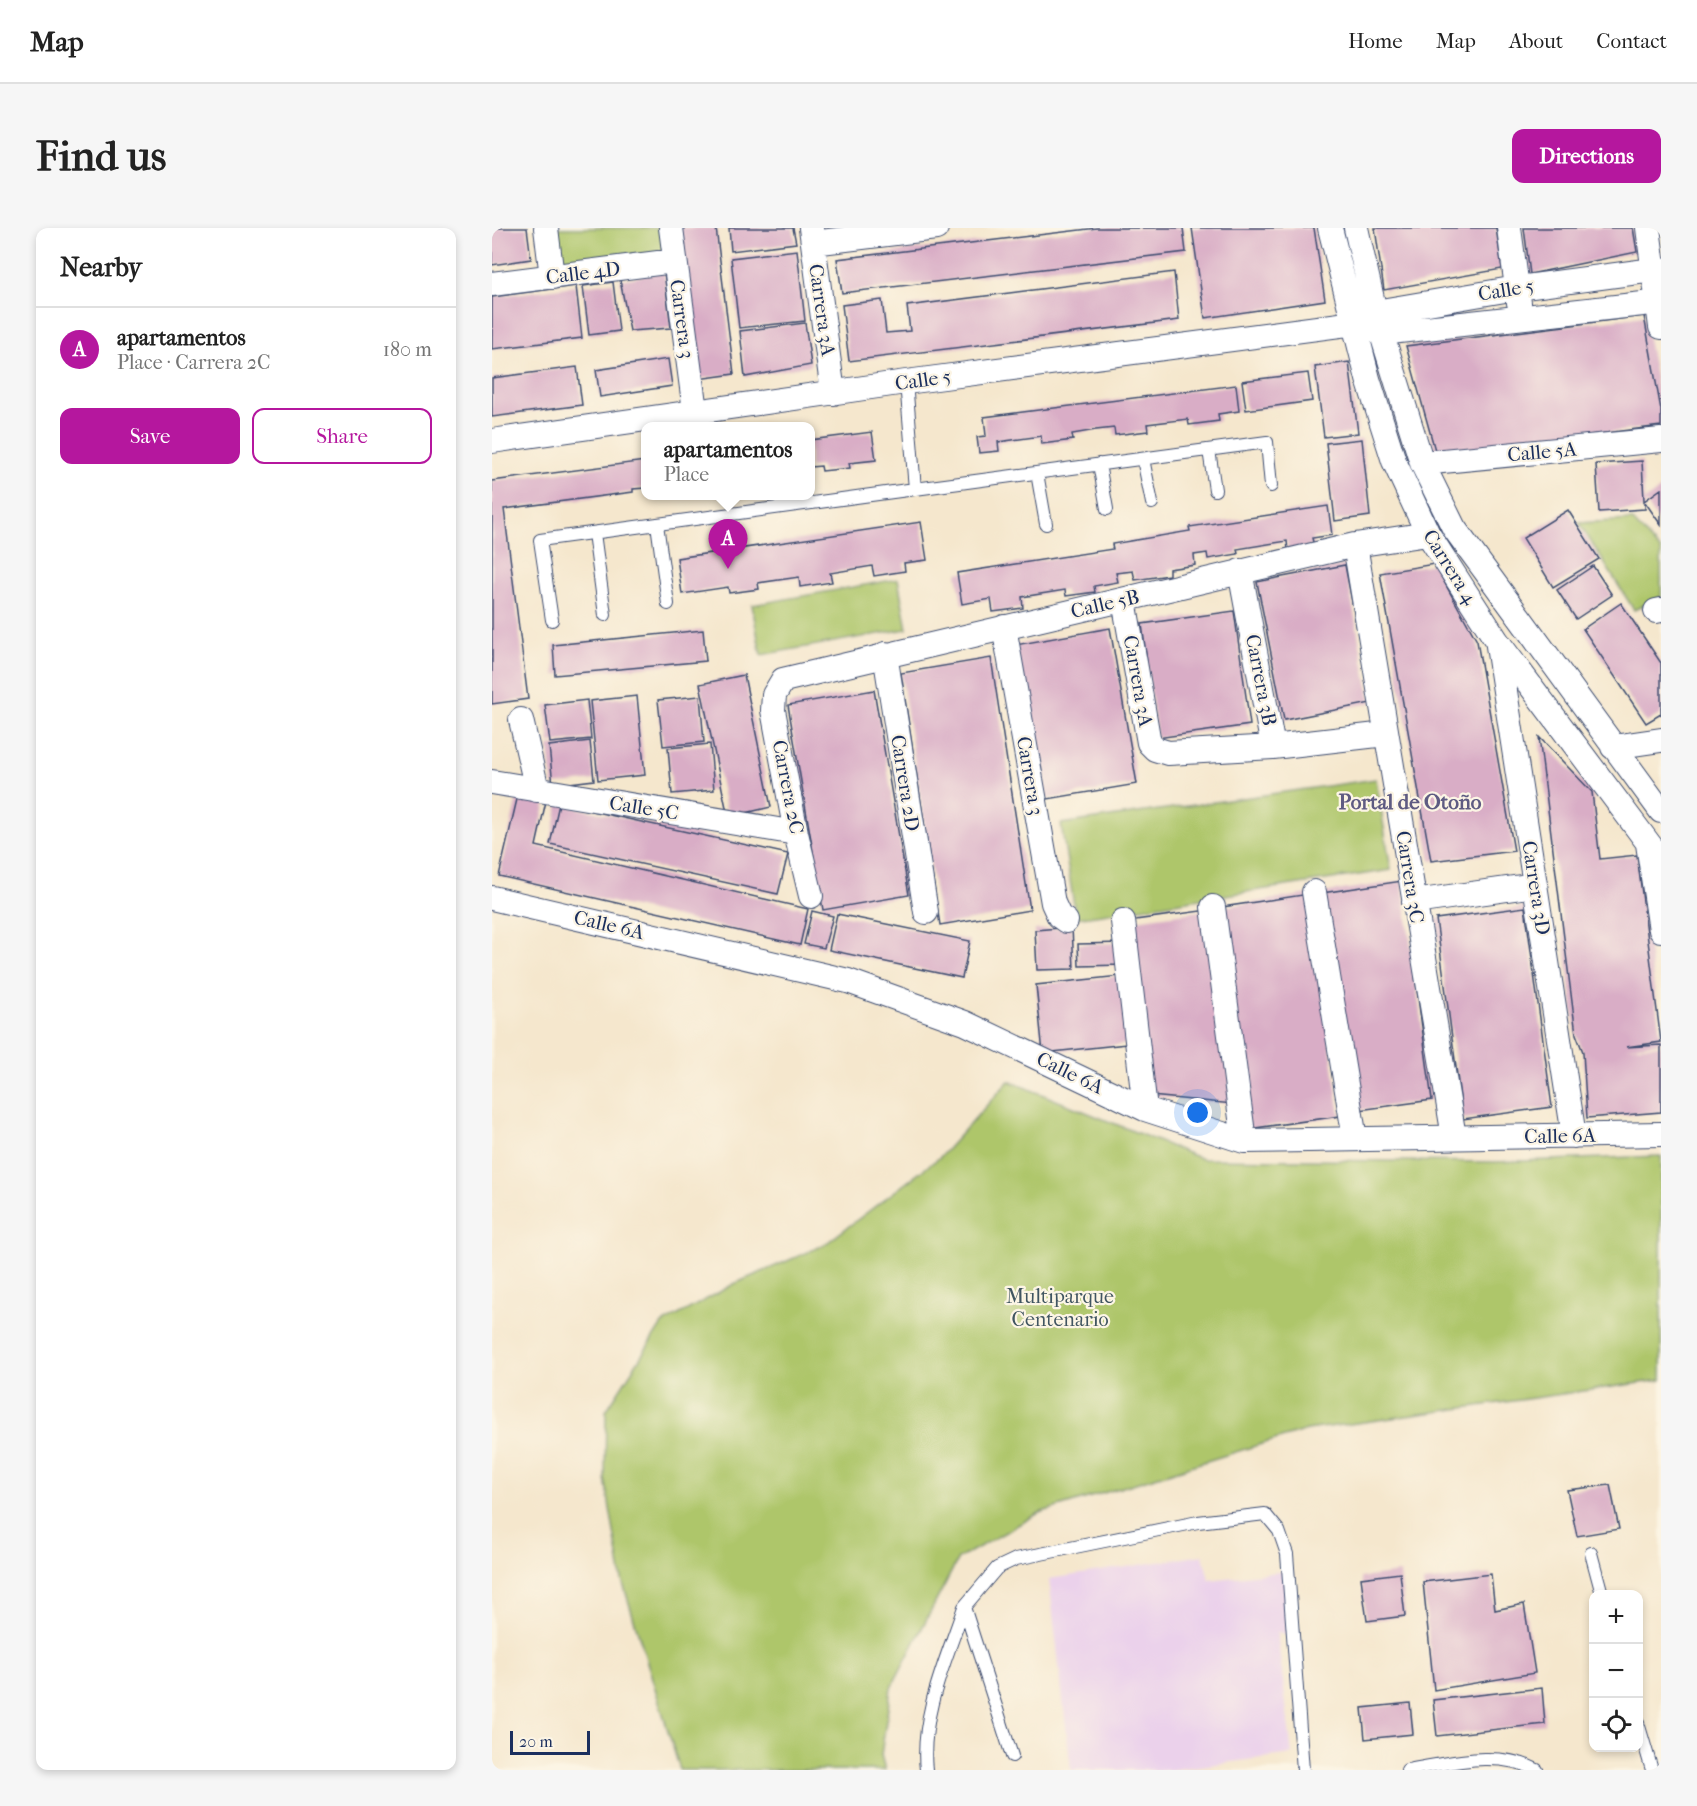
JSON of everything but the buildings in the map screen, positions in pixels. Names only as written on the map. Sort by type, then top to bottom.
[{"type":"street","points":[[546,228],[552,277]]},
{"type":"street","name":"Carrera 3","points":[[671,228],[695,411]]},
{"type":"street","points":[[812,235],[934,228]]},
{"type":"street","name":"Carrera 4","points":[[1330,228],[1371,323],[1422,463],[1454,528],[1661,811]]},
{"type":"street","name":"Carrera 4","points":[[1356,228],[1371,323],[1368,380],[1394,462],[1428,534],[1497,641],[1654,852]]},
{"type":"street","points":[[1509,228],[1521,317]]},
{"type":"street","points":[[1648,228],[1657,269],[1661,327]]},
{"type":"street","name":"Carrera 3A","points":[[812,235],[832,393]]},
{"type":"street","name":"Calle 4D","points":[[492,284],[674,261]]},
{"type":"street","name":"Calle 5","points":[[1371,323],[1517,288],[1657,269]]},
{"type":"street","name":"Calle 5","points":[[492,441],[906,382],[1371,323],[1521,317],[1659,302]]},
{"type":"street","name":"Calle 5A","points":[[1422,463],[1661,440]]},
{"type":"street","name":"Calle 5B","points":[[783,680],[1240,571],[1355,545],[1428,534]]},
{"type":"street","name":"Carrera 3C","points":[[1355,545],[1454,1137]]},
{"type":"street","name":"Carrera 3B","points":[[1240,571],[1273,747],[1386,734]]},
{"type":"street","name":"Carrera 3A","points":[[1124,600],[1149,743],[1155,749],[1168,753],[1273,747]]},
{"type":"street","name":"Carrera 3","points":[[1004,627],[1053,903],[1059,916],[1066,921]]},
{"type":"street","name":"Carrera 3D","points":[[1497,641],[1574,1136]]},
{"type":"street","name":"Carrera 2D","points":[[885,654],[926,912]]},
{"type":"street","name":"Carrera 2C","points":[[783,680],[774,695],[773,710],[796,833],[811,896]]},
{"type":"street","points":[[521,720],[537,790]]},
{"type":"street","points":[[1613,747],[1661,740]]},
{"type":"street","name":"Calle 5C","points":[[492,782],[796,833]]},
{"type":"street","points":[[1654,852],[1661,930]]},
{"type":"street","points":[[1414,902],[1535,885]]},
{"type":"street","points":[[1314,892],[1355,1139]]},
{"type":"street","name":"Calle 6A","points":[[493,898],[848,981],[965,1023],[1145,1109],[1244,1141],[1661,1134]]},
{"type":"street","points":[[1213,907],[1244,1141]]},
{"type":"street","points":[[1123,921],[1145,1109]]},
{"type":"lane","points":[[906,382],[915,489]]},
{"type":"lane","points":[[552,620],[540,540],[1266,442],[1271,486]]},
{"type":"lane","points":[[1209,450],[1215,490]]},
{"type":"lane","points":[[1143,459],[1152,503]]},
{"type":"lane","points":[[1099,464],[1107,509]]},
{"type":"lane","points":[[1037,473],[1046,524]]},
{"type":"lane","points":[[657,524],[669,604]]},
{"type":"lane","points":[[594,533],[605,615]]},
{"type":"lane","points":[[926,1770],[928,1724],[935,1692],[964,1607],[997,1568],[1016,1559],[1198,1522],[1265,1514],[1279,1531],[1287,1554],[1303,1770]]},
{"type":"lane","points":[[1591,1553],[1601,1590]]},
{"type":"lane","points":[[964,1607],[1012,1756]]},
{"type":"lane","points":[[1643,1740],[1652,1770]]},
{"type":"lane","points":[[1407,1770],[1487,1758],[1520,1761],[1538,1770]]},
{"type":"shaded area","points":[[1203,1555],[1209,1580],[1288,1571],[1286,1634],[1277,1632],[1292,1754],[1170,1770],[1071,1770],[1049,1579]]},
{"type":"green space","points":[[552,228],[663,228],[665,256],[556,267]]},
{"type":"green space","points":[[1632,520],[1661,551],[1661,597],[1634,610],[1579,523]]},
{"type":"green space","points":[[898,579],[907,629],[761,655],[752,605]]},
{"type":"green space","points":[[1376,779],[1391,870],[1076,918],[1061,824]]},
{"type":"green space","name":"Multiparque Centenario","points":[[1009,1081],[1202,1159],[1495,1162],[1661,1156],[1661,1380],[1307,1430],[1039,1513],[958,1559],[891,1688],[881,1755],[885,1770],[680,1770],[622,1580],[605,1478],[606,1411],[662,1324],[734,1284],[824,1245],[940,1157]]},
{"type":"place","name":"apartamentos","points":[[728,569]]},
{"type":"district","name":"Portal de Otoño","points":[[1410,802]]}]
